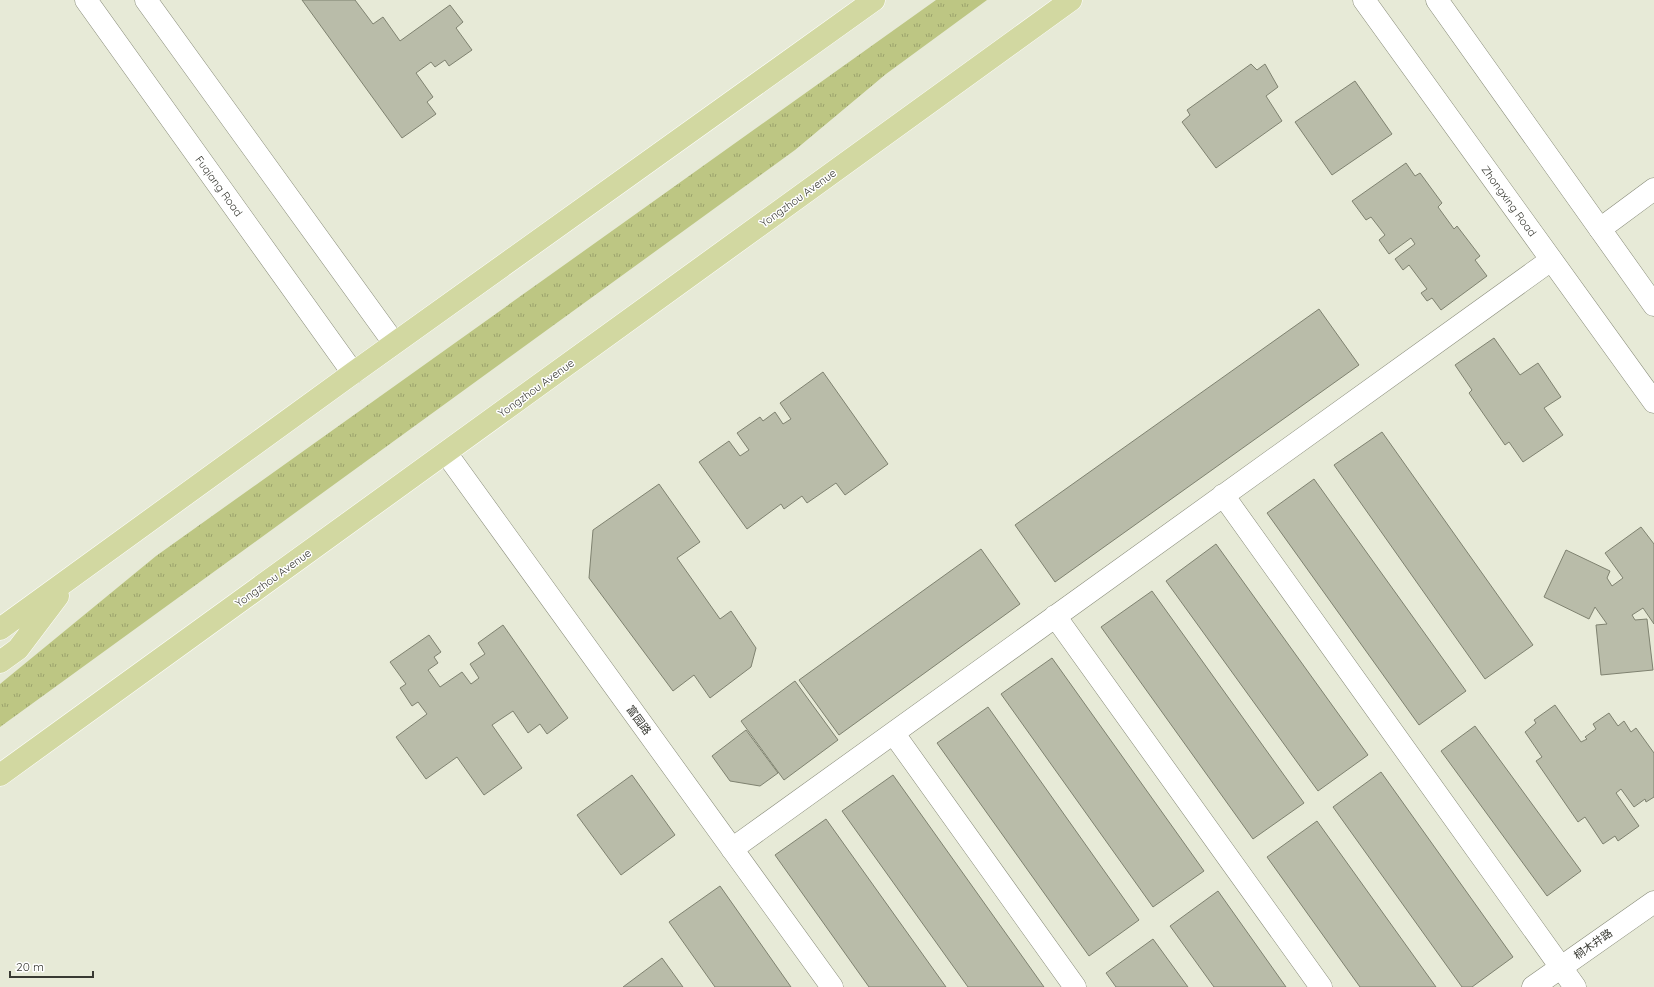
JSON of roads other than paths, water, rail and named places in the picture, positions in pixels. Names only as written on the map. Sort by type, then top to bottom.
[{"type":"main road","points":[[0,629],[353,373],[874,0]]},
{"type":"main road","name":"Yongzhou Avenue","points":[[0,775],[1071,0]]},
{"type":"main road","points":[[0,662],[18,649],[70,579]]},
{"type":"street","name":"Fuqiang Road","points":[[86,0],[353,373]]},
{"type":"street","points":[[146,0],[394,344]]},
{"type":"street","name":"Zhongxing Road","points":[[1364,0],[1654,402]]},
{"type":"street","points":[[1437,0],[1654,305]]},
{"type":"street","points":[[1600,228],[1654,189]]},
{"type":"street","points":[[732,849],[894,734],[1055,616],[1551,260]]},
{"type":"street","name":"富园路","points":[[446,453],[832,987]]},
{"type":"street","points":[[1223,495],[1575,987]]},
{"type":"street","points":[[1055,616],[1321,987]]},
{"type":"street","points":[[894,734],[1075,987]]},
{"type":"street","name":"桐木井路","points":[[1533,987],[1654,902]]}]
